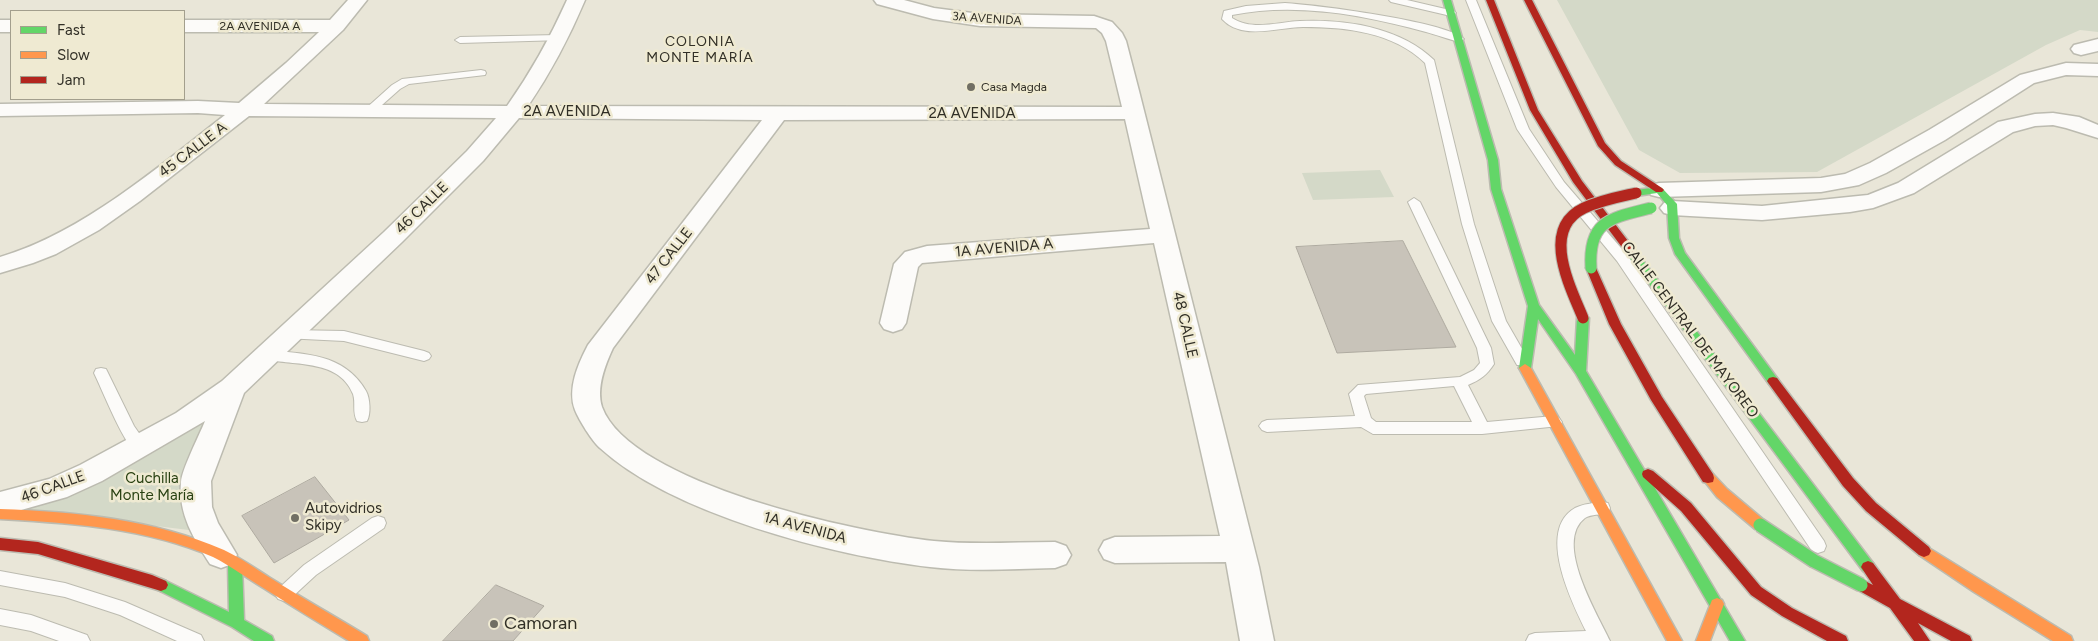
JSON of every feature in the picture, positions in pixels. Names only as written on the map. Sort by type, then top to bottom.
[{"type":"main road","points":[[1447,0],[1493,160],[1496,189],[1534,306],[1580,371],[1628,456],[1738,641]]},
{"type":"main road","name":"CALLE CENTRAL DE MAYOREO","points":[[1490,0],[1534,110],[1578,182],[1923,641]]},
{"type":"main road","points":[[1528,0],[1601,144],[1618,164],[1661,202],[1675,220],[1674,238],[1680,254],[1848,482],[1868,506],[1914,544],[2066,641]]},
{"type":"main road","points":[[1580,371],[1583,318],[1560,251],[1559,237],[1563,223],[1571,214],[1586,205],[1636,193],[1661,202]]},
{"type":"main road","points":[[1661,202],[1609,221],[1596,229],[1589,244],[1588,255],[1591,268],[1621,334],[1657,400],[1703,473],[1722,494],[1760,525],[1814,560],[1965,641]]},
{"type":"main road","points":[[1534,306],[1524,366],[1675,641]]},
{"type":"main road","points":[[1628,456],[1686,507],[1756,591],[1787,612],[1841,641]]},
{"type":"main road","points":[[0,514],[99,520],[175,537],[228,560],[362,641]]},
{"type":"main road","points":[[0,544],[38,548],[152,581],[237,623],[268,641]]},
{"type":"main road","points":[[228,560],[237,623]]},
{"type":"main road","points":[[1703,641],[1717,604]]},
{"type":"street","name":"45 CALLE A","points":[[1,265],[36,254],[97,222],[245,110],[336,26],[358,0]]},
{"type":"street","name":"46 CALLE","points":[[0,504],[56,489],[92,473],[186,420],[232,388],[475,156],[513,112],[540,73],[559,38],[576,0]]},
{"type":"street","name":"3A AVENIDA","points":[[883,0],[933,13],[980,20],[1094,22]]},
{"type":"street","name":"48 CALLE","points":[[1094,22],[1110,27],[1134,113],[1238,549],[1257,641]]},
{"type":"street","name":"2A AVENIDA A","points":[[185,26],[336,26]]},
{"type":"street","points":[[1661,202],[1733,189],[1821,185],[1851,180],[1878,168],[1937,135],[2027,79],[2066,70],[2098,70]]},
{"type":"street","name":"2A AVENIDA","points":[[0,110],[198,107],[245,110],[778,114],[1134,113]]},
{"type":"street","name":"47 CALLE","points":[[589,410],[587,390],[591,364],[601,345],[778,114]]},
{"type":"street","points":[[1661,202],[1770,213],[1873,201],[1906,188],[2006,127],[2035,120],[2052,119],[2098,123]]},
{"type":"street","points":[[2052,119],[2071,122],[2098,132]]},
{"type":"street","name":"1A AVENIDA A","points":[[893,323],[906,264],[914,257],[936,253],[1164,235]]},
{"type":"street","name":"46 CALLE","points":[[228,560],[203,527],[197,507],[196,481],[232,388]]},
{"type":"street","name":"1A AVENIDA","points":[[589,410],[597,425],[624,454],[667,480],[762,518],[813,529],[847,540],[923,553],[998,558],[1056,555]]},
{"type":"street","points":[[1115,550],[1238,549]]},
{"type":"lane","points":[[1394,0],[1423,4],[1451,12]]},
{"type":"lane","points":[[1471,0],[1522,129],[1560,184],[1622,258],[1818,546]]},
{"type":"lane","points":[[1408,24],[1423,4]]},
{"type":"lane","points":[[1459,39],[1436,30],[1333,9],[1287,6],[1247,8],[1227,13],[1227,19],[1233,25],[1248,27],[1302,24],[1349,27],[1392,38],[1423,54],[1430,62],[1468,224],[1499,321],[1524,366]]},
{"type":"lane","points":[[460,40],[559,38]]},
{"type":"lane","points":[[369,111],[396,87],[406,81],[481,73]]},
{"type":"lane","points":[[1414,202],[1484,348],[1487,364],[1479,374],[1460,383],[1451,380],[1363,389],[1356,394],[1364,421],[1373,428],[1382,429],[1482,428],[1554,422]]},
{"type":"lane","points":[[289,334],[344,336],[424,356]]},
{"type":"lane","points":[[266,356],[319,361],[337,367],[349,378],[360,394],[362,417]]},
{"type":"lane","points":[[101,373],[128,429],[140,446]]},
{"type":"lane","points":[[1460,383],[1482,428]]},
{"type":"lane","points":[[1267,426],[1364,421]]},
{"type":"lane","points":[[1600,639],[1582,610],[1570,570],[1566,545],[1570,526],[1580,513],[1602,508]]},
{"type":"lane","points":[[284,594],[310,570],[378,523]]},
{"type":"lane","points":[[0,578],[65,590],[125,609],[195,641]]},
{"type":"lane","points":[[0,617],[31,623],[82,641]]},
{"type":"lane","points":[[1535,641],[1600,639]]},
{"type":"green space","points":[[1557,0],[2098,0],[2098,32],[2080,30],[2046,45],[1817,172],[1680,173],[1639,150]]},
{"type":"green space","points":[[1380,170],[1394,197],[1313,200],[1302,173]]},
{"type":"green space","name":"Cuchilla Monte María","points":[[232,388],[197,531],[0,507]]},
{"type":"building","points":[[1403,241],[1456,347],[1337,353],[1296,247]]},
{"type":"building","name":"Autovidrios Skipy","points":[[315,477],[349,520],[274,563],[242,516]]},
{"type":"building","name":"Camoran","points":[[496,585],[544,606],[513,641],[443,641]]},
{"type":"traffic: fast","points":[[1447,0],[1493,160],[1496,189],[1534,306],[1525,368]]},
{"type":"traffic: fast","points":[[1636,193],[1659,190],[1672,204],[1674,238],[1680,254],[1773,381]]},
{"type":"traffic: fast","points":[[1591,268],[1590,252],[1592,240],[1597,231],[1613,219],[1651,208]]},
{"type":"traffic: fast","points":[[1634,256],[1868,567]]},
{"type":"traffic: fast","points":[[1534,306],[1580,371],[1738,641]]},
{"type":"traffic: fast","points":[[1580,371],[1583,318]]},
{"type":"traffic: fast","points":[[1760,525],[1814,561],[1861,585]]},
{"type":"traffic: fast","points":[[235,564],[237,623]]},
{"type":"traffic: fast","points":[[161,585],[237,623],[267,641]]},
{"type":"traffic: slow","points":[[1525,368],[1675,641]]},
{"type":"traffic: slow","points":[[1708,478],[1722,493],[1760,525]]},
{"type":"traffic: slow","points":[[0,514],[56,517],[112,524],[166,535],[193,544],[232,561],[362,641]]},
{"type":"traffic: slow","points":[[1924,551],[1979,588],[2066,641]]},
{"type":"traffic: slow","points":[[1703,641],[1717,604]]},
{"type":"traffic: jam","points":[[1490,0],[1534,110],[1578,182],[1634,256]]},
{"type":"traffic: jam","points":[[1528,0],[1601,144],[1618,163],[1659,190]]},
{"type":"traffic: jam","points":[[1583,318],[1565,268],[1561,249],[1561,233],[1568,219],[1582,208],[1605,200],[1636,193]]},
{"type":"traffic: jam","points":[[1591,268],[1615,324],[1657,400],[1708,478]]},
{"type":"traffic: jam","points":[[1773,381],[1848,482],[1871,507],[1924,551]]},
{"type":"traffic: jam","points":[[1648,474],[1686,507],[1756,591],[1787,612],[1841,641]]},
{"type":"traffic: jam","points":[[0,544],[38,548],[161,585]]},
{"type":"traffic: jam","points":[[1868,567],[1923,641]]},
{"type":"traffic: jam","points":[[1861,585],[1965,641]]},
{"type":"place","name":"Casa Magda","points":[[971,87]]},
{"type":"place","name":"Autovidrios Skipy","points":[[295,518]]},
{"type":"place","name":"Camoran","points":[[494,624]]},
{"type":"district","name":"COLONIA MONTE MARÍA","points":[[700,50]]}]
